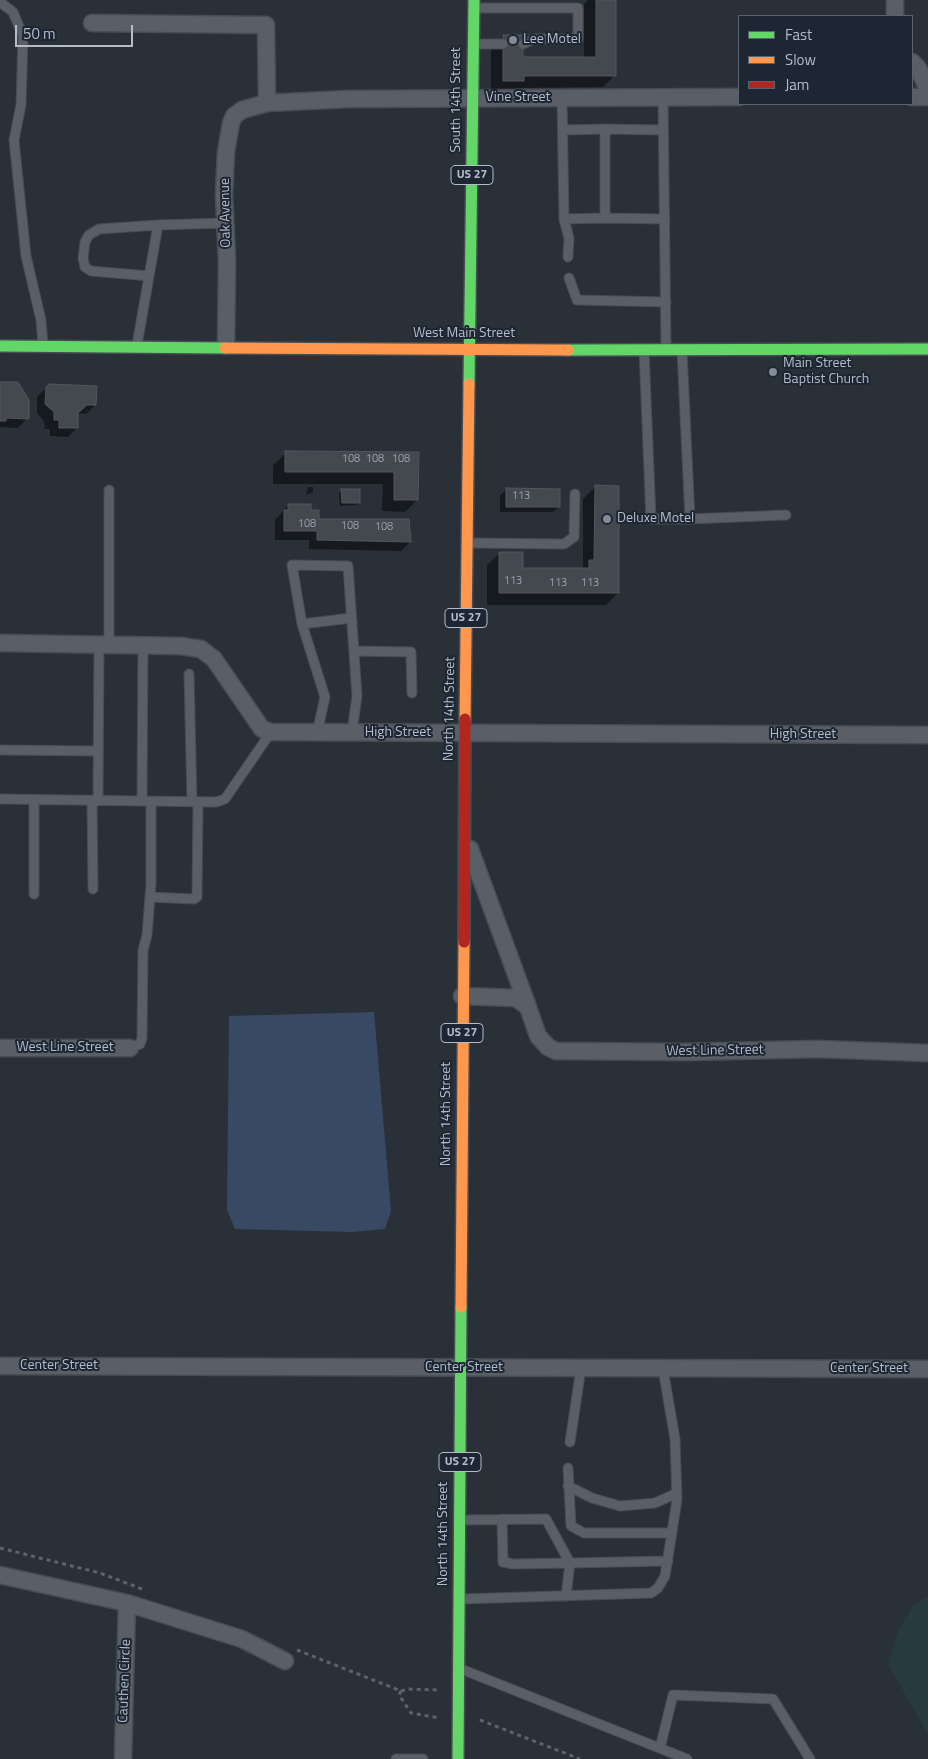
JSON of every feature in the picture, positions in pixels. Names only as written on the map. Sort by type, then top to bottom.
[{"type":"main road","name":"South 14th Street","points":[[469,350],[474,4]]},
{"type":"main road","name":"West Main Street","points":[[0,346],[137,345],[469,350],[928,349]]},
{"type":"main road","name":"North 14th Street","points":[[458,1759],[464,733],[469,350]]},
{"type":"street","points":[[895,0],[895,15]]},
{"type":"street","points":[[92,23],[266,25],[267,104]]},
{"type":"street","points":[[913,63],[918,68],[928,89]]},
{"type":"street","name":"Vine Street","points":[[267,104],[348,98],[738,97]]},
{"type":"street","points":[[913,98],[928,98]]},
{"type":"street","name":"Oak Avenue","points":[[226,346],[226,152],[234,116],[242,110],[267,104]]},
{"type":"street","points":[[0,643],[181,646],[201,649],[214,659],[262,729],[271,732]]},
{"type":"street","name":"High Street","points":[[271,732],[928,735]]},
{"type":"street","name":"West Line Street","points":[[464,833],[538,1036],[548,1047],[556,1051],[687,1052],[818,1049],[928,1053]]},
{"type":"street","points":[[462,996],[516,998],[528,1007]]},
{"type":"street","name":"West Line Street","points":[[0,1048],[130,1048]]},
{"type":"street","name":"Center Street","points":[[0,1366],[928,1369]]},
{"type":"street","points":[[0,1575],[127,1604],[242,1639],[284,1660]]},
{"type":"street","name":"Cauthen Circle","points":[[122,1759],[127,1604]]},
{"type":"lane","points":[[0,2],[13,12],[22,36],[21,105],[14,140],[21,223],[26,256],[41,320],[43,346]]},
{"type":"lane","points":[[474,4],[578,8],[578,39],[534,39],[523,44]]},
{"type":"lane","points":[[472,44],[503,44]]},
{"type":"lane","points":[[663,97],[666,349]]},
{"type":"lane","points":[[562,98],[564,219],[569,238],[568,257]]},
{"type":"lane","points":[[605,129],[605,218]]},
{"type":"lane","points":[[563,130],[663,130]]},
{"type":"lane","points":[[564,219],[665,219]]},
{"type":"lane","points":[[149,276],[91,271],[85,267],[83,258],[85,242],[89,235],[98,229],[225,223]]},
{"type":"lane","points":[[137,345],[158,225]]},
{"type":"lane","points":[[569,278],[577,300],[666,302]]},
{"type":"lane","points":[[644,349],[651,519],[786,515]]},
{"type":"lane","points":[[682,349],[690,519]]},
{"type":"lane","points":[[94,889],[95,801],[104,645],[109,490]]},
{"type":"lane","points":[[467,542],[564,544],[574,536],[574,494]]},
{"type":"lane","points":[[317,733],[325,697],[302,624],[292,565],[348,566],[357,696],[352,732]]},
{"type":"lane","points":[[302,624],[351,618]]},
{"type":"lane","points":[[130,1048],[140,1044],[142,1038],[143,950],[147,935],[150,897],[143,645]]},
{"type":"lane","points":[[354,651],[411,652],[412,693]]},
{"type":"lane","points":[[150,897],[194,899],[197,897],[189,674]]},
{"type":"lane","points":[[0,799],[216,802],[225,799],[271,732]]},
{"type":"lane","points":[[0,750],[98,751]]},
{"type":"lane","points":[[34,800],[34,894]]},
{"type":"lane","points":[[570,1442],[580,1368]]},
{"type":"lane","points":[[459,1599],[651,1593],[658,1588],[666,1576],[677,1493],[675,1439],[662,1368]]},
{"type":"lane","points":[[568,1468],[571,1526],[584,1532],[672,1533]]},
{"type":"lane","points":[[568,1486],[592,1498],[620,1506],[655,1503],[677,1493]]},
{"type":"lane","points":[[502,1519],[503,1562],[513,1564],[668,1561]]},
{"type":"lane","points":[[459,1520],[546,1519],[570,1563],[566,1596]]},
{"type":"lane","points":[[459,1668],[687,1759]]},
{"type":"lane","points":[[660,1748],[673,1695],[773,1699],[810,1759]]},
{"type":"lane","points":[[396,1759],[423,1759]]},
{"type":"path","points":[[458,1689],[408,1689],[401,1691],[399,1695],[411,1713],[420,1716],[458,1715],[580,1759]]},
{"type":"green space","points":[[928,1597],[928,1735],[888,1664],[899,1628],[914,1604]]},
{"type":"water","points":[[374,1012],[391,1211],[385,1229],[352,1232],[235,1229],[227,1210],[229,1016]]},
{"type":"building","name":"Lee Motel","points":[[596,0],[616,0],[616,76],[524,76],[524,81],[503,81],[503,35],[523,35],[523,57],[596,57]]},
{"type":"building","points":[[0,382],[18,382],[29,400],[29,419],[6,418],[6,421],[0,421]]},
{"type":"building","points":[[49,384],[97,386],[96,405],[87,405],[78,413],[78,428],[59,428],[59,420],[54,420],[54,412],[45,404],[46,387]]},
{"type":"building","points":[[285,451],[419,452],[418,500],[394,500],[394,472],[285,472]]},
{"type":"building","name":"Deluxe Motel","points":[[595,485],[619,486],[619,593],[499,593],[499,552],[523,552],[523,568],[589,568],[589,560],[594,560]]},
{"type":"building","points":[[506,488],[560,489],[560,507],[506,507]]},
{"type":"building","points":[[341,489],[360,489],[360,503],[342,503]]},
{"type":"building","points":[[288,504],[311,504],[311,510],[319,510],[319,519],[409,519],[411,542],[317,540],[317,531],[284,531],[284,510],[288,510]]},
{"type":"traffic: fast","points":[[469,384],[474,0]]},
{"type":"traffic: fast","points":[[0,346],[225,348]]},
{"type":"traffic: fast","points":[[568,350],[928,349]]},
{"type":"traffic: fast","points":[[458,1759],[461,1307]]},
{"type":"traffic: slow","points":[[225,348],[568,350]]},
{"type":"traffic: slow","points":[[465,719],[469,384]]},
{"type":"traffic: slow","points":[[461,1307],[464,942]]},
{"type":"traffic: jam","points":[[464,942],[465,719]]},
{"type":"place","name":"Lee Motel","points":[[513,40]]},
{"type":"place","name":"Main Street Baptist Church","points":[[773,372]]},
{"type":"place","name":"Deluxe Motel","points":[[607,519]]}]
